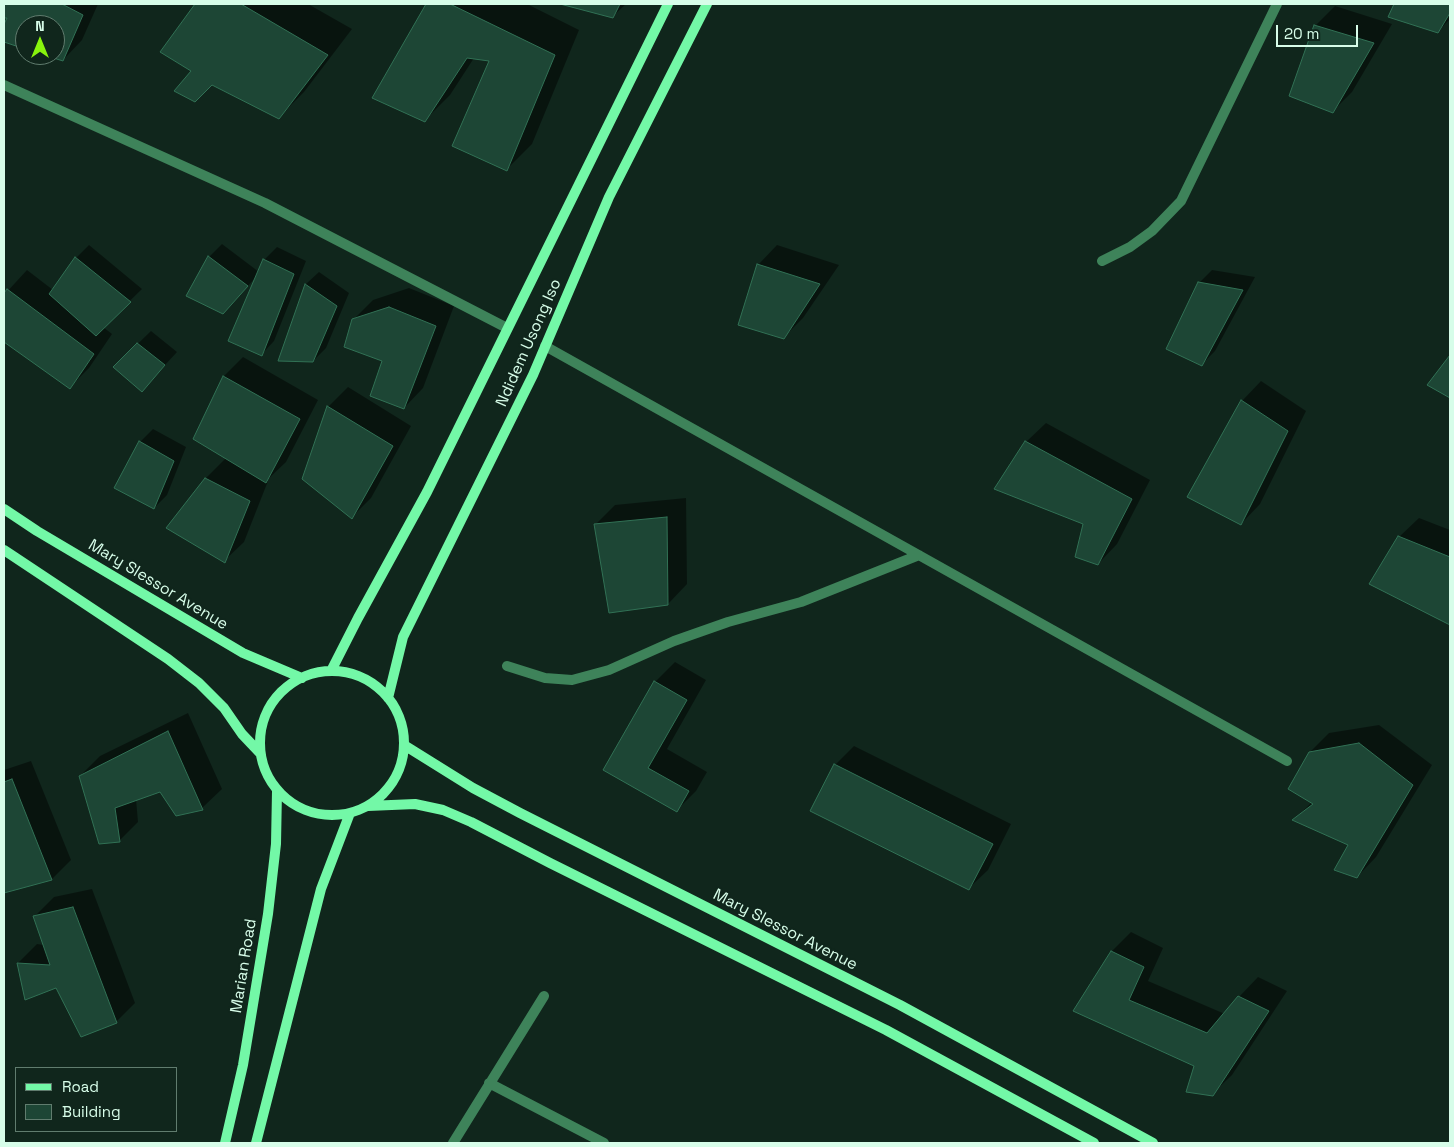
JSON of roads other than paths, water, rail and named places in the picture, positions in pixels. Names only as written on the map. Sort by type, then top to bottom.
[{"type":"main road","name":"Ndidem Usong Iso","points":[[331,671],[427,492],[668,4]]},
{"type":"main road","name":"Ndidem Usong Iso","points":[[388,698],[403,637],[533,375],[609,198],[706,4]]},
{"type":"main road","name":"Mary Slessor Avenue","points":[[4,509],[37,531],[243,653],[302,678]]},
{"type":"main road","points":[[4,550],[168,658],[199,683],[224,708],[246,739],[260,753]]},
{"type":"main road","points":[[368,806],[387,790],[400,769],[404,745],[400,720],[388,698],[372,684],[352,675],[331,671],[316,673],[302,678],[282,690],[268,708],[260,730],[260,753],[266,773],[276,791],[298,807],[323,815],[350,813],[368,806],[415,804],[443,810],[471,822],[886,1030],[1094,1143]]},
{"type":"main road","name":"Mary Slessor Avenue","points":[[404,745],[473,788],[520,813],[900,1005],[1153,1143]]},
{"type":"main road","name":"Marian Road","points":[[226,1143],[243,1065],[268,914],[276,844],[276,791]]},
{"type":"main road","points":[[256,1143],[321,888],[350,813]]},
{"type":"street","points":[[1102,261],[1130,247],[1152,232],[1180,201],[1277,4]]},
{"type":"street","points":[[4,85],[266,202],[507,328]]},
{"type":"street","points":[[545,346],[1287,761]]},
{"type":"street","points":[[507,666],[545,678],[572,680],[609,670],[674,641],[728,622],[801,602],[918,555]]},
{"type":"street","points":[[452,1143],[544,996]]},
{"type":"street","points":[[489,1083],[604,1143]]}]
